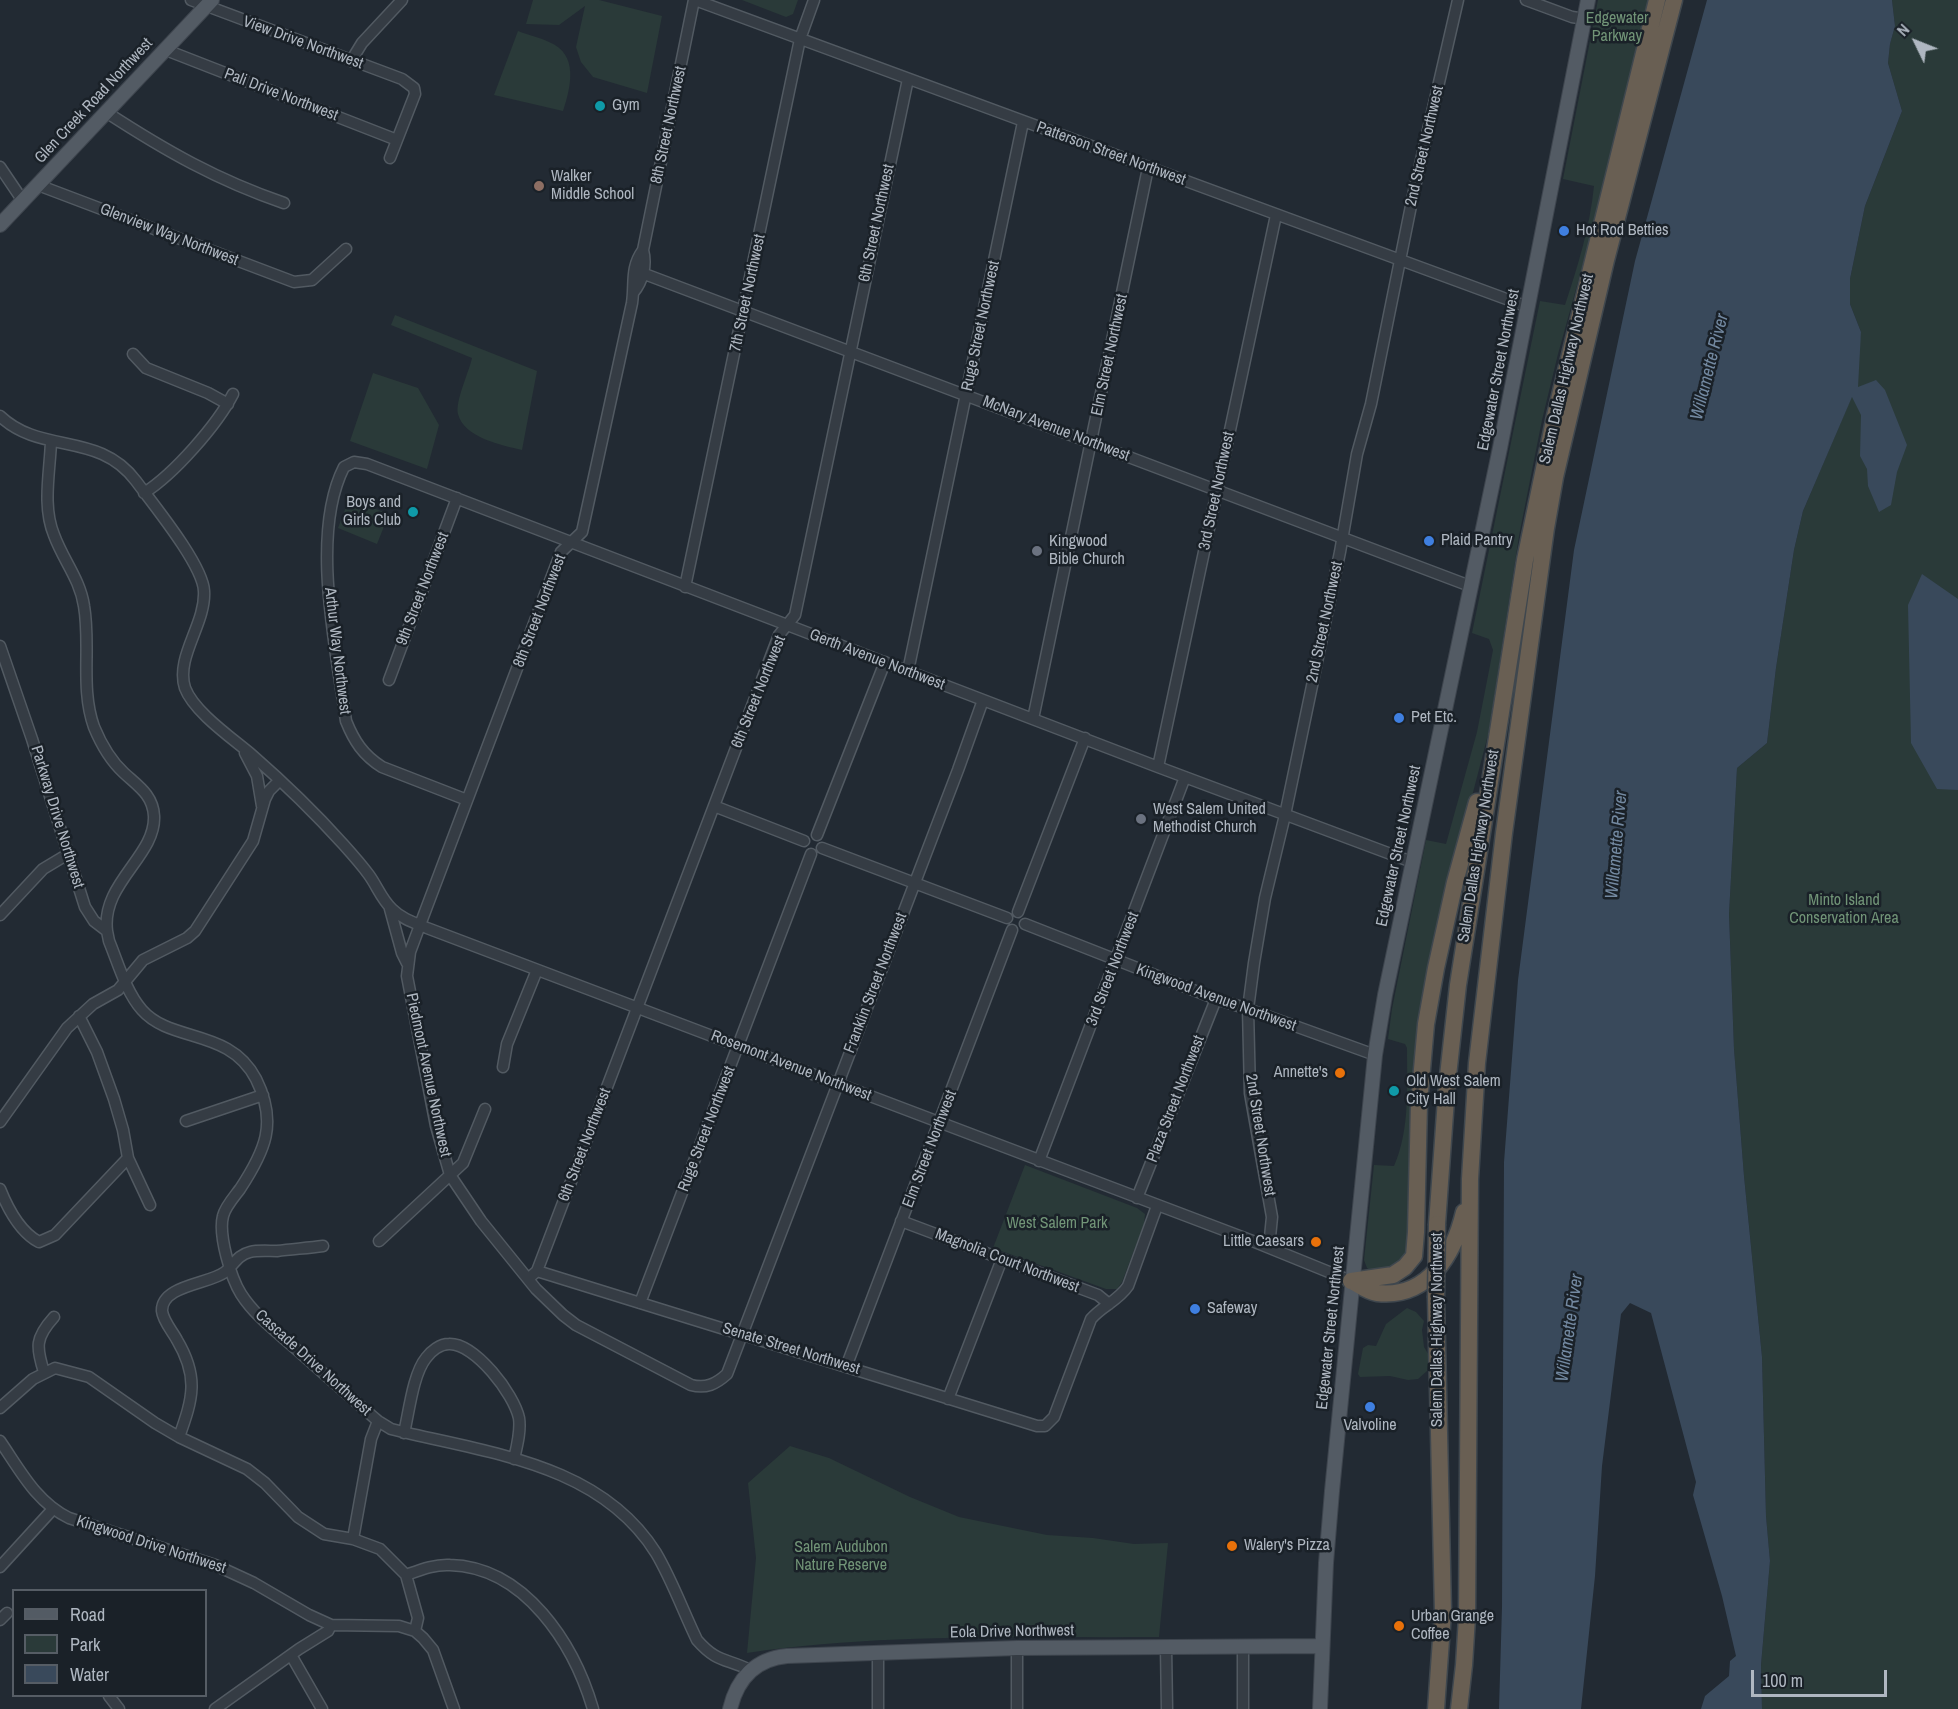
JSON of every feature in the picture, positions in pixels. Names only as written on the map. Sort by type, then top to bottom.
[{"type":"highway","name":"Salem Dallas Highway Northwest","points":[[1436,1709],[1443,1611],[1436,1298],[1437,1224],[1452,1032],[1525,560],[1555,416],[1657,0]]},
{"type":"highway","name":"Salem Dallas Highway Northwest","points":[[1459,1709],[1467,1617],[1470,1179],[1477,1063],[1485,983],[1546,528],[1584,348],[1674,0]]},
{"type":"highway","points":[[1352,1281],[1393,1275],[1405,1267],[1414,1256],[1419,1103],[1426,1024],[1455,882],[1494,749]]},
{"type":"highway","points":[[1352,1281],[1374,1293],[1391,1293],[1406,1290],[1429,1278],[1442,1265],[1455,1240],[1466,1204],[1470,1179]]},
{"type":"main road","name":"Edgewater Street Northwest","points":[[1320,1709],[1326,1563],[1375,1055],[1385,995],[1528,307],[1588,0]]},
{"type":"main road","name":"Glen Creek Road Northwest","points":[[0,225],[209,3]]},
{"type":"main road","name":"Eola Drive Northwest","points":[[750,1670],[778,1657],[878,1652],[1017,1647],[1322,1646]]},
{"type":"main road","points":[[730,1709],[738,1686],[750,1670]]},
{"type":"street","name":"View Drive Northwest","points":[[191,0],[209,3],[351,61],[402,79],[414,88],[415,94],[397,140]]},
{"type":"street","points":[[351,61],[362,43],[402,0]]},
{"type":"street","name":"Patterson Street Northwest","points":[[695,0],[1528,307]]},
{"type":"street","name":"8th Street Northwest","points":[[633,293],[639,285],[645,260],[643,250],[695,0]]},
{"type":"street","name":"7th Street Northwest","points":[[685,587],[800,39],[814,0]]},
{"type":"street","name":"2nd Street Northwest","points":[[1269,1247],[1272,1217],[1250,1093],[1248,1009],[1265,898],[1285,815],[1400,260],[1458,0]]},
{"type":"street","points":[[1526,0],[1572,17],[1585,19]]},
{"type":"street","name":"Pali Drive Northwest","points":[[165,50],[397,140]]},
{"type":"street","name":"6th Street Northwest","points":[[528,1280],[537,1271],[779,635],[795,615],[908,79]]},
{"type":"street","points":[[106,112],[152,143],[193,165],[250,191],[284,203]]},
{"type":"street","name":"Ruge Street Northwest","points":[[908,671],[1023,122]]},
{"type":"street","points":[[390,158],[397,140]]},
{"type":"street","points":[[0,167],[23,201]]},
{"type":"street","name":"Elm Street Northwest","points":[[1033,718],[1148,168]]},
{"type":"street","name":"Glenview Way Northwest","points":[[38,185],[289,281],[300,282],[316,277],[346,249]]},
{"type":"street","name":"3rd Street Northwest","points":[[1158,767],[1276,215]]},
{"type":"street","name":"8th Street Northwest","points":[[420,926],[561,552],[582,532],[633,293],[632,284],[638,257],[643,250]]},
{"type":"street","name":"McNary Avenue Northwest","points":[[642,273],[1470,586]]},
{"type":"street","points":[[133,354],[146,368],[208,393],[231,399],[220,418],[159,484],[144,493]]},
{"type":"street","points":[[0,416],[22,432],[51,441],[86,447],[110,457],[125,468],[188,553],[203,581],[204,602],[200,620],[184,665],[183,681],[186,690],[198,707],[279,780],[269,791],[253,841],[195,931],[187,938],[143,960],[118,990],[93,1004],[79,1016],[67,1028],[0,1122]]},
{"type":"street","points":[[51,441],[47,502],[49,520],[54,537],[74,573],[84,606],[88,633],[85,671],[89,709],[102,744],[123,772],[147,794],[154,815],[153,828],[147,841],[112,897],[107,915],[107,931]]},
{"type":"street","name":"Gerth Avenue Northwest","points":[[344,467],[354,462],[367,464],[787,626],[1412,862]]},
{"type":"street","name":"Arthur Way Northwest","points":[[344,467],[331,498],[327,574],[346,722],[352,736],[370,759],[382,767],[467,800]]},
{"type":"street","name":"9th Street Northwest","points":[[389,680],[457,498]]},
{"type":"street","name":"Parkway Drive Northwest","points":[[0,646],[89,914],[107,931],[126,981]]},
{"type":"street","points":[[817,835],[885,662]]},
{"type":"street","name":"Franklin Street Northwest","points":[[744,1334],[983,700]]},
{"type":"street","points":[[1018,912],[1085,738]]},
{"type":"street","points":[[241,745],[257,776],[263,811]]},
{"type":"street","name":"3rd Street Northwest","points":[[1040,1161],[1185,777]]},
{"type":"street","name":"Rosemont Avenue Northwest","points":[[279,780],[359,862],[390,908],[420,926],[1269,1247],[1352,1281]]},
{"type":"street","points":[[714,806],[804,841]]},
{"type":"street","points":[[811,834],[817,835],[823,843],[822,848],[816,854],[811,854],[804,847],[804,841],[811,834]]},
{"type":"street","points":[[822,848],[1007,918]]},
{"type":"street","points":[[0,915],[43,869],[68,854]]},
{"type":"street","name":"Ruge Street Northwest","points":[[640,1303],[811,854]]},
{"type":"street","points":[[390,908],[402,953],[407,963]]},
{"type":"street","points":[[1018,912],[1026,919],[1025,924],[1022,929],[1012,930],[1006,924],[1007,918],[1009,914],[1018,912]]},
{"type":"street","name":"Kingwood Avenue Northwest","points":[[1025,924],[1216,999],[1375,1055]]},
{"type":"street","name":"Piedmont Avenue Northwest","points":[[420,926],[407,963],[407,976],[436,1126],[450,1175],[481,1221],[549,1303],[576,1325],[668,1374],[699,1387],[714,1384],[727,1374],[744,1334]]},
{"type":"street","name":"Elm Street Northwest","points":[[846,1367],[1012,930]]},
{"type":"street","points":[[503,1067],[507,1044],[537,970]]},
{"type":"street","name":"Cascade Drive Northwest","points":[[126,981],[143,1011],[158,1022],[212,1041],[231,1051],[250,1070],[263,1095],[267,1127],[264,1148],[223,1215],[222,1232],[230,1267],[242,1295],[263,1320],[378,1421],[391,1429],[514,1459],[564,1475],[601,1496],[624,1515],[656,1553],[697,1640],[716,1658],[750,1670]]},
{"type":"street","name":"Plaza Street Northwest","points":[[1137,1198],[1216,999]]},
{"type":"street","points":[[79,1016],[97,1052],[114,1099],[128,1158],[150,1205]]},
{"type":"street","points":[[186,1121],[263,1095]]},
{"type":"street","points":[[379,1241],[463,1163],[485,1109]]},
{"type":"street","points":[[0,1189],[20,1226],[30,1237],[39,1242],[55,1235],[128,1158]]},
{"type":"street","points":[[1109,1304],[1121,1296],[1128,1286],[1157,1206]]},
{"type":"street","name":"Magnolia Court Northwest","points":[[901,1221],[1098,1295],[1109,1304]]},
{"type":"street","points":[[179,1437],[190,1406],[193,1389],[183,1349],[164,1317],[164,1302],[177,1291],[224,1273],[236,1259],[249,1252],[324,1246]]},
{"type":"street","points":[[948,1399],[1002,1258]]},
{"type":"street","name":"Senate Street Northwest","points":[[537,1271],[1037,1426],[1045,1426],[1054,1417],[1091,1319],[1109,1304]]},
{"type":"street","points":[[44,1372],[38,1353],[39,1338],[54,1317]]},
{"type":"street","points":[[404,1433],[418,1373],[424,1360],[432,1351],[441,1346],[449,1344],[459,1346],[477,1358],[509,1393],[519,1419],[519,1434],[514,1459]]},
{"type":"street","points":[[0,1408],[44,1372],[55,1368],[89,1377],[179,1437],[247,1469],[265,1483],[308,1525],[324,1534],[353,1539],[380,1550],[406,1575],[418,1618],[415,1631],[433,1650],[454,1709]]},
{"type":"street","points":[[353,1539],[372,1439],[378,1421]]},
{"type":"street","name":"Kingwood Drive Northwest","points":[[0,1441],[31,1487],[53,1509],[87,1525],[215,1565],[254,1583],[331,1625],[399,1626],[415,1631]]},
{"type":"street","points":[[0,1567],[53,1509]]},
{"type":"street","points":[[406,1575],[427,1567],[448,1565],[471,1567],[489,1573],[517,1589],[536,1606],[565,1644],[593,1709]]},
{"type":"street","points":[[215,1709],[328,1631],[331,1625]]},
{"type":"street","points":[[1017,1647],[1017,1709]]},
{"type":"street","points":[[1166,1647],[1167,1709]]},
{"type":"street","points":[[1243,1647],[1243,1709]]},
{"type":"street","points":[[878,1652],[878,1709]]},
{"type":"street","points":[[291,1655],[322,1709]]},
{"type":"green space","points":[[533,0],[599,0],[662,16],[647,93],[593,77],[581,62],[576,47],[585,6],[559,25],[526,24]]},
{"type":"green space","points":[[742,0],[798,0],[793,14],[786,17]]},
{"type":"green space","name":"Edgewater Parkway","points":[[1598,0],[1648,0],[1611,163],[1542,420],[1519,536],[1489,731],[1446,896],[1410,1243],[1400,1261],[1392,1267],[1372,1272],[1367,1268],[1364,1260],[1374,1165],[1394,1166],[1405,1123],[1407,1048],[1405,1044],[1388,1039],[1426,840],[1446,844],[1477,732],[1493,650],[1489,639],[1472,633],[1540,301],[1565,305],[1590,216],[1594,186],[1563,179]]},
{"type":"green space","name":"Minto Island Conservation Area","points":[[1892,0],[1958,0],[1958,1709],[1762,1709],[1761,1665],[1770,1561],[1766,1516],[1762,1357],[1734,1049],[1729,914],[1737,768],[1767,743],[1794,550],[1803,511],[1852,396],[1861,332],[1850,304],[1850,279],[1865,206],[1902,111],[1888,63],[1895,26]]},
{"type":"green space","points":[[518,31],[549,42],[559,47],[565,54],[569,63],[570,82],[563,111],[494,95]]},
{"type":"green space","points":[[395,315],[537,371],[522,450],[476,435],[462,422],[458,414],[458,402],[472,358],[391,325]]},
{"type":"green space","points":[[373,373],[418,388],[439,425],[427,469],[350,441]]},
{"type":"green space","points":[[349,499],[389,514],[377,544],[338,528]]},
{"type":"green space","name":"West Salem Park","points":[[1025,1165],[1137,1208],[1145,1214],[1144,1224],[1122,1282],[1117,1289],[1106,1289],[993,1248]]},
{"type":"green space","points":[[1407,1308],[1416,1312],[1424,1321],[1422,1330],[1424,1347],[1430,1357],[1427,1371],[1418,1379],[1408,1380],[1390,1376],[1360,1377],[1358,1374],[1363,1348],[1368,1345],[1376,1346],[1386,1324]]},
{"type":"green space","name":"Salem Audubon Nature Reserve","points":[[790,1446],[829,1458],[910,1497],[959,1517],[1047,1535],[1134,1544],[1168,1543],[1159,1637],[901,1639],[747,1653],[756,1558],[748,1483]]},
{"type":"water","name":"Willamette River","points":[[1707,0],[1892,0],[1895,26],[1888,63],[1902,111],[1865,206],[1850,279],[1850,304],[1861,332],[1858,387],[1876,380],[1885,390],[1907,445],[1897,472],[1891,505],[1879,512],[1868,486],[1867,469],[1860,456],[1861,415],[1852,397],[1803,511],[1794,550],[1767,743],[1737,768],[1729,914],[1734,1049],[1762,1357],[1766,1516],[1770,1561],[1761,1665],[1762,1709],[1701,1709],[1705,1696],[1729,1676],[1730,1661],[1736,1656],[1722,1596],[1693,1495],[1696,1482],[1651,1313],[1630,1303],[1621,1314],[1602,1466],[1595,1576],[1581,1709],[1499,1709],[1502,1607],[1504,1162],[1518,980],[1574,550],[1635,261]]},
{"type":"water","points":[[1922,574],[1958,599],[1958,790],[1937,789],[1911,743],[1908,605]]},
{"type":"place","name":"Gym","points":[[600,106]]},
{"type":"place","name":"Walker Middle School","points":[[539,186]]},
{"type":"place","name":"Hot Rod Betties","points":[[1564,231]]},
{"type":"place","name":"Boys and Girls Club","points":[[413,512]]},
{"type":"place","name":"Plaid Pantry","points":[[1429,541]]},
{"type":"place","name":"Kingwood Bible Church","points":[[1037,551]]},
{"type":"place","name":"Pet Etc.","points":[[1399,718]]},
{"type":"place","name":"West Salem United Methodist Church","points":[[1141,819]]},
{"type":"place","name":"Annette's","points":[[1340,1073]]},
{"type":"place","name":"Old West Salem City Hall","points":[[1394,1091]]},
{"type":"place","name":"Little Caesars","points":[[1316,1242]]},
{"type":"place","name":"Safeway","points":[[1195,1309]]},
{"type":"place","name":"Valvoline","points":[[1370,1407]]},
{"type":"place","name":"Walery's Pizza","points":[[1232,1546]]},
{"type":"place","name":"Urban Grange Coffee","points":[[1399,1626]]}]
